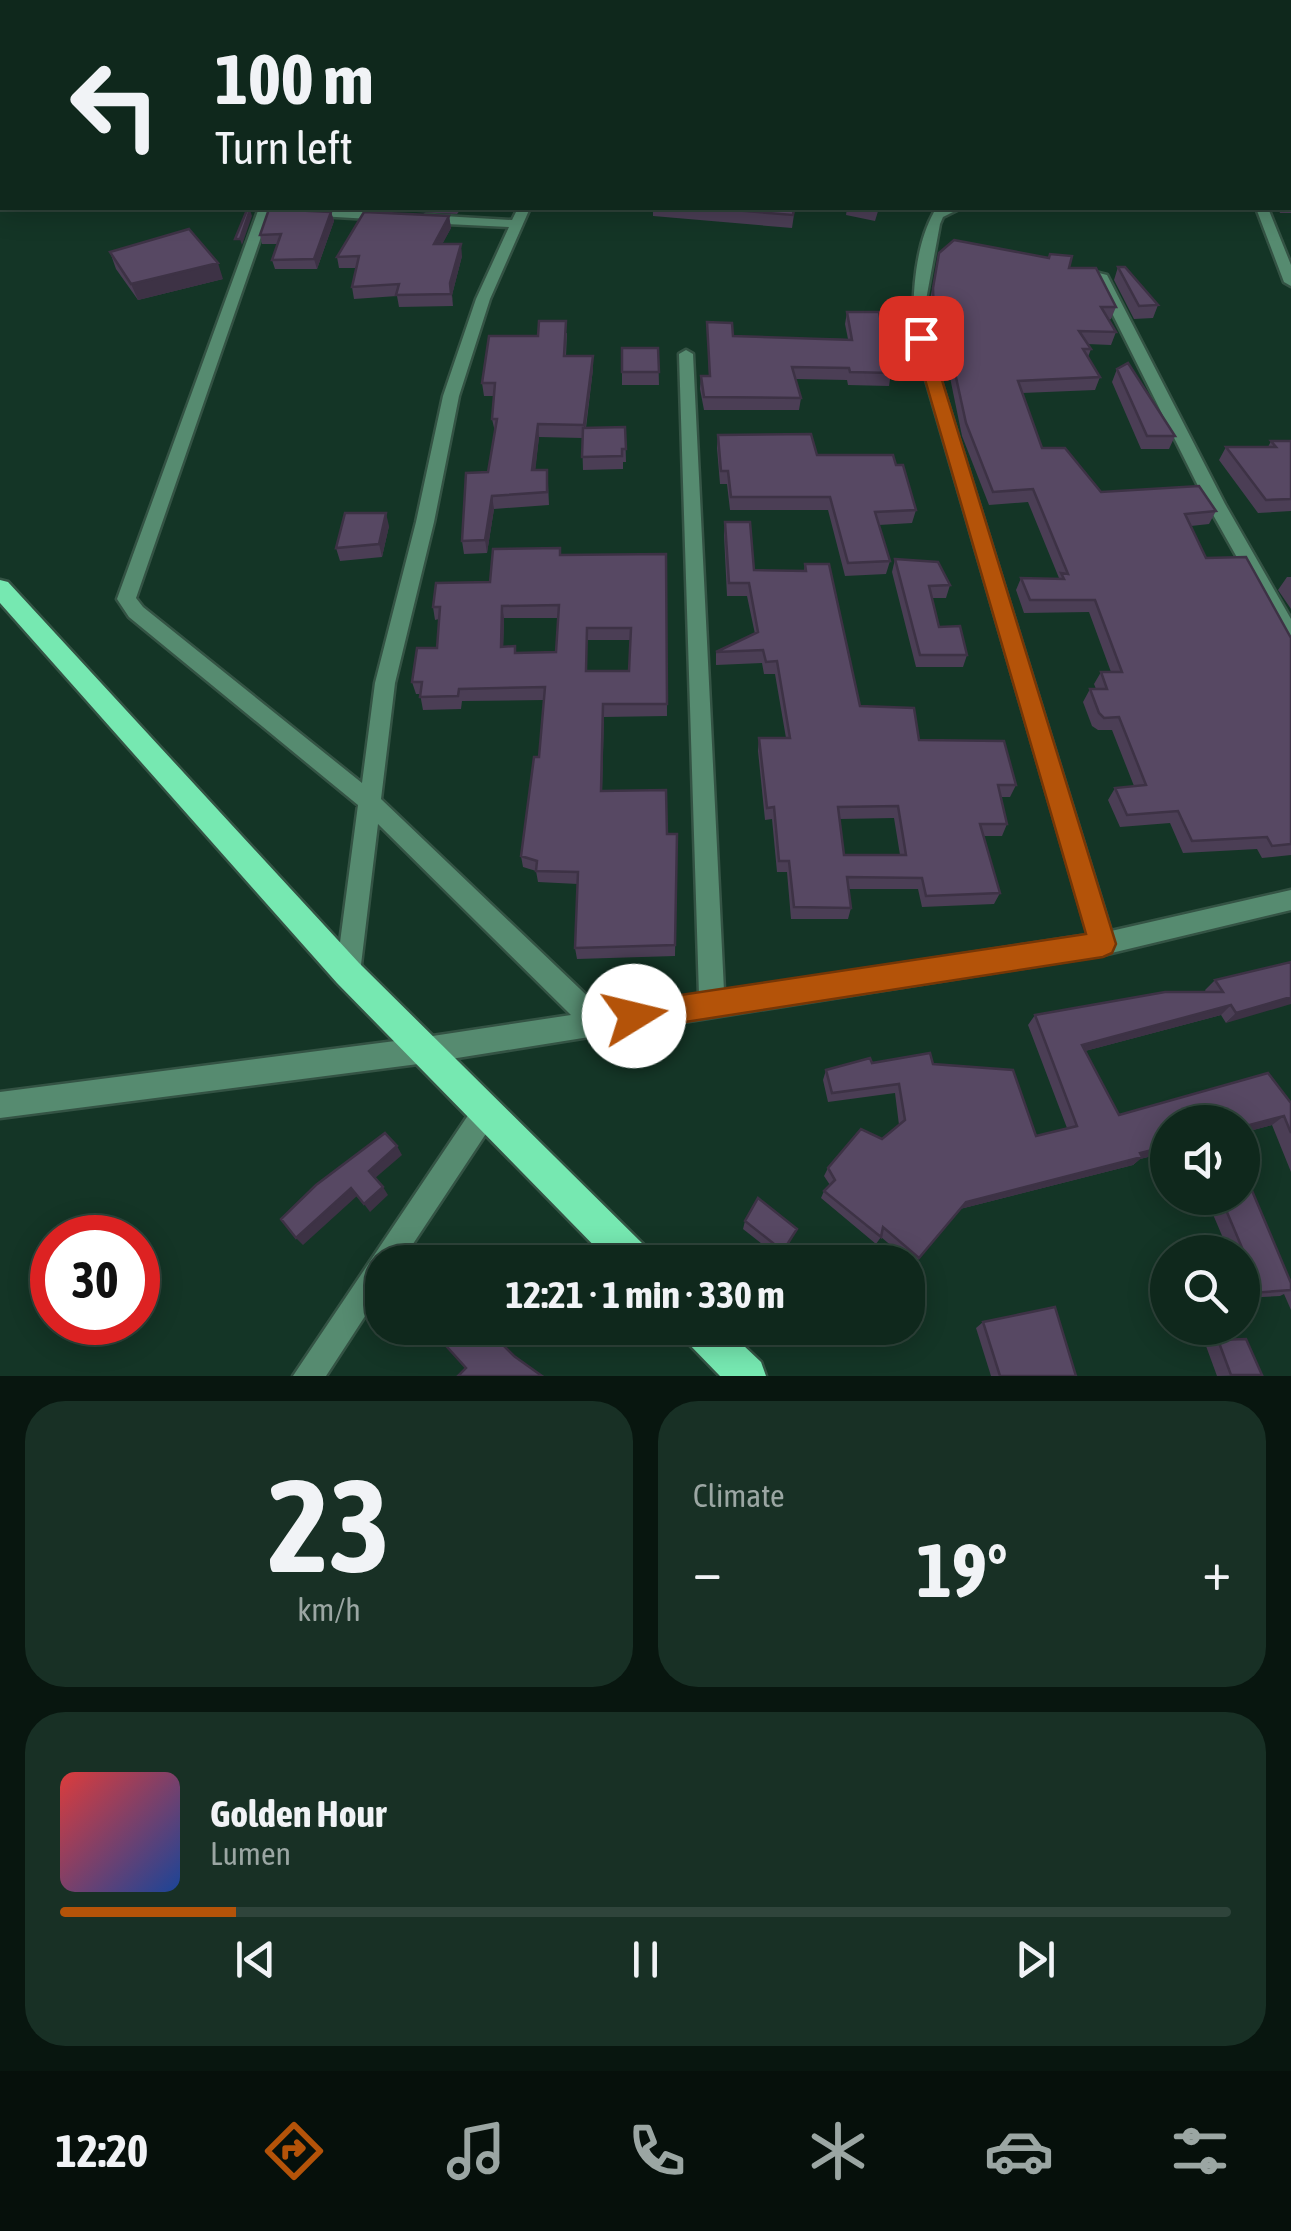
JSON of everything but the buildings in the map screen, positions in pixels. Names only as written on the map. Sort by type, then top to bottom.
[{"type":"main road","points":[[0,588],[348,973],[618,1245]]},
{"type":"main road","points":[[716,1345],[747,1376]]},
{"type":"street","points":[[265,210],[126,598],[136,612],[370,802],[596,1022]]},
{"type":"street","points":[[301,210],[520,216],[483,299],[452,396],[426,522],[385,683],[348,973]]},
{"type":"street","points":[[950,210],[938,215],[934,224],[919,300],[921,338],[1103,944]]},
{"type":"street","points":[[1263,210],[1291,282]]},
{"type":"street","points":[[1100,275],[1216,504],[1291,636]]},
{"type":"street","points":[[686,354],[712,1003]]},
{"type":"street","points":[[0,1105],[426,1050],[1103,944],[1291,900]]},
{"type":"street","points":[[396,1245],[486,1111]]},
{"type":"street","points":[[308,1376],[365,1291]]},
{"type":"route","points":[[634,1016],[1103,944],[921,338]]}]
